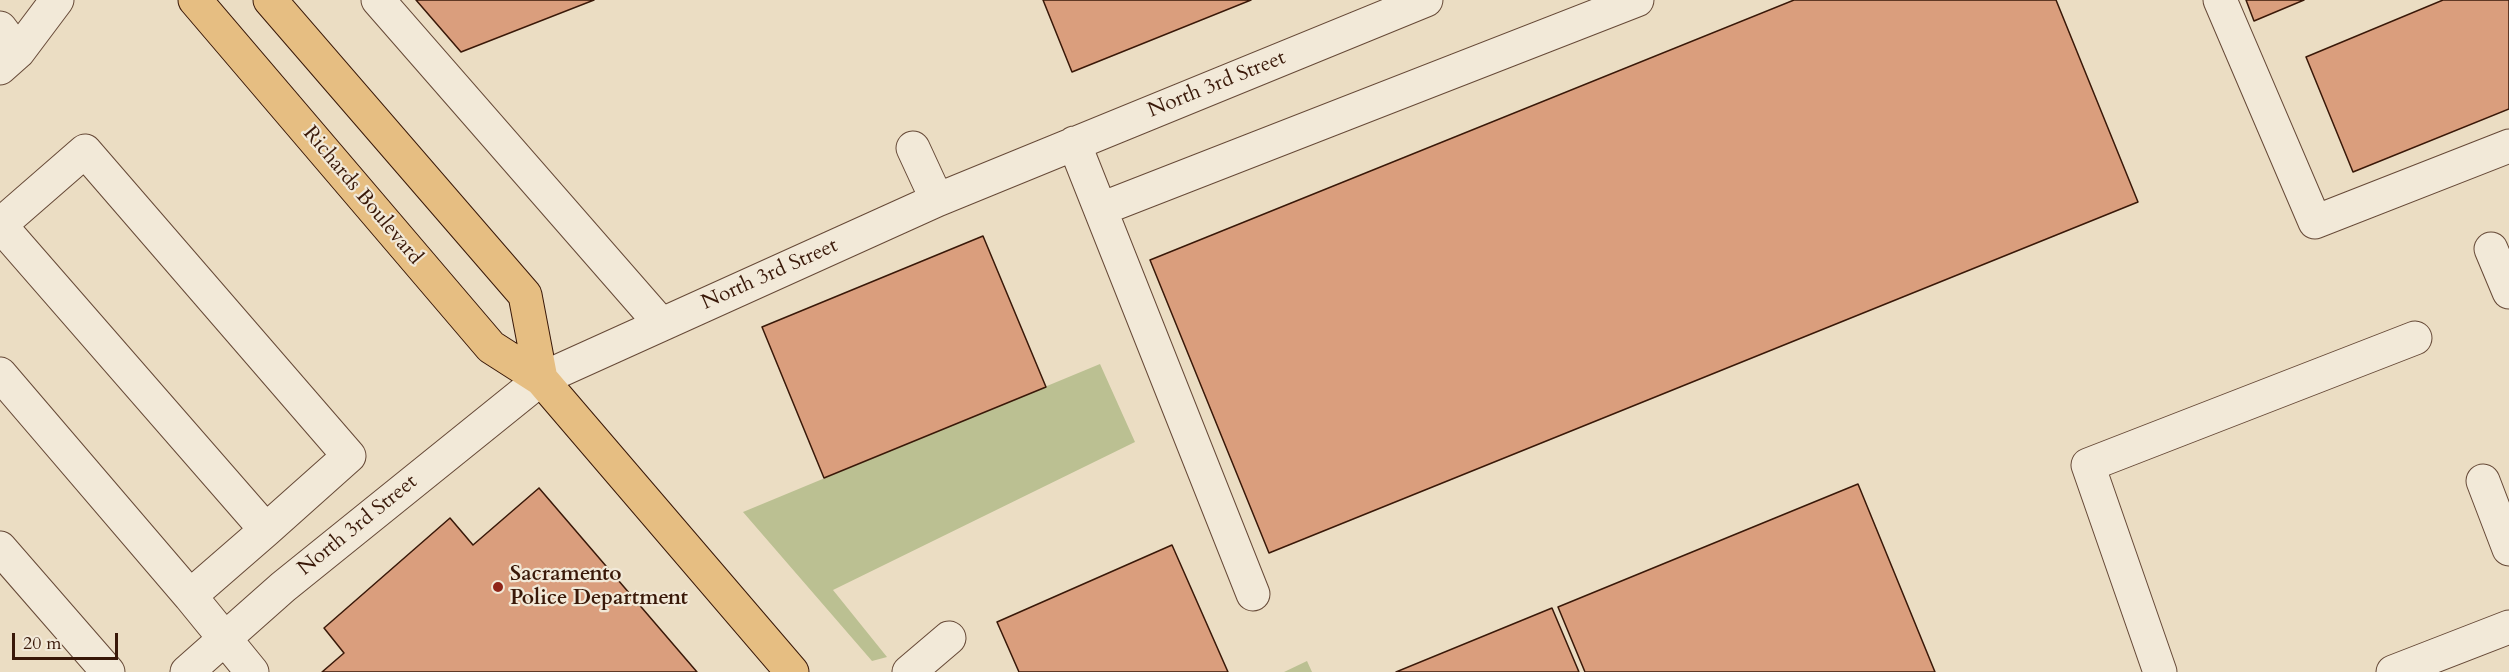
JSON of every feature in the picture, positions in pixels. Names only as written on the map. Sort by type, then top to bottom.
[{"type":"main road","name":"Richards Boulevard","points":[[195,0],[491,347],[541,379],[792,672]]},
{"type":"main road","name":"Richards Boulevard","points":[[270,0],[525,295],[541,379]]},
{"type":"street","points":[[6,49],[57,0]]},
{"type":"street","points":[[378,0],[661,324]]},
{"type":"street","name":"North 3rd Street","points":[[186,672],[292,579],[541,379],[937,200],[1426,0]]},
{"type":"street","points":[[1101,209],[1637,0]]},
{"type":"street","points":[[2220,0],[2315,222],[2509,146]]},
{"type":"street","points":[[1074,144],[1253,594]]},
{"type":"street","points":[[913,148],[937,200]]},
{"type":"street","points":[[190,596],[266,530],[349,456],[85,151],[0,225],[266,530]]},
{"type":"street","points":[[2491,249],[2509,292]]},
{"type":"street","points":[[2160,672],[2088,465],[2415,338]]},
{"type":"street","points":[[0,374],[252,672]]},
{"type":"street","points":[[2483,481],[2509,549]]},
{"type":"street","points":[[0,548],[108,672]]},
{"type":"street","points":[[2393,672],[2509,627]]},
{"type":"street","points":[[909,672],[950,638]]},
{"type":"green space","points":[[1100,364],[1135,442],[833,590],[887,657],[872,661],[743,512]]},
{"type":"green space","points":[[1307,661],[1312,672],[1284,672]]},
{"type":"building","points":[[416,0],[594,0],[461,52]]},
{"type":"building","points":[[1043,0],[1251,0],[1072,72]]},
{"type":"building","points":[[1794,0],[2056,0],[2138,202],[1269,553],[1150,260]]},
{"type":"building","points":[[2246,0],[2304,0],[2254,21]]},
{"type":"building","points":[[2443,0],[2509,0],[2509,109],[2353,172],[2306,57]]},
{"type":"building","points":[[983,236],[1046,387],[824,478],[762,327]]},
{"type":"building","points":[[1858,484],[1935,672],[1585,672],[1558,607]]},
{"type":"building","name":"Sacramento Police Department","points":[[539,488],[697,672],[322,672],[344,653],[324,628],[450,518],[473,545]]},
{"type":"building","points":[[1172,545],[1228,672],[1019,672],[997,622]]},
{"type":"building","points":[[1552,608],[1579,672],[1396,672]]},
{"type":"place","name":"Sacramento Police Department","points":[[498,587]]}]
